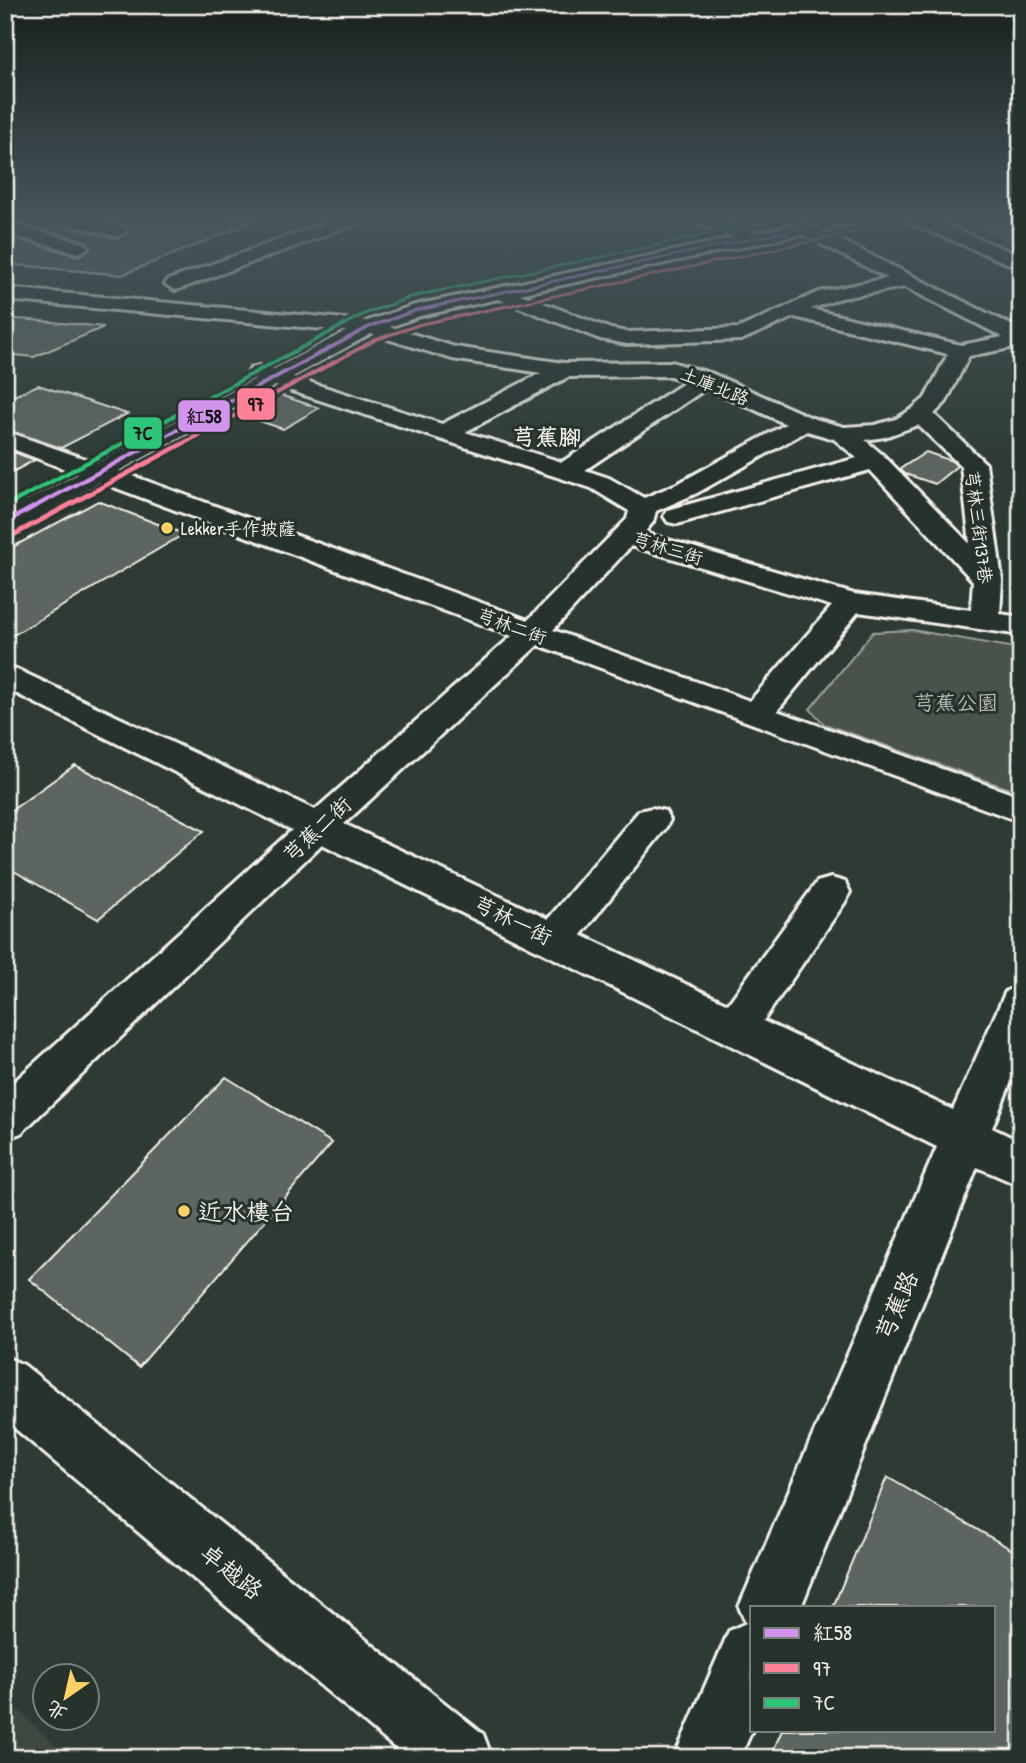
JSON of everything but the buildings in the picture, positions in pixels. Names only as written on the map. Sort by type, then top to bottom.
[{"type":"street","name":"土庫北路","points":[[61,301],[330,336],[368,321]]},
{"type":"street","name":"土庫北路","points":[[184,301],[368,321],[452,353],[564,370],[671,369],[705,379],[804,423],[843,434],[876,432],[904,424],[920,414],[934,402],[961,351]]},
{"type":"street","points":[[359,301],[409,308],[449,301]]},
{"type":"street","points":[[368,321],[441,301]]},
{"type":"street","points":[[520,301],[607,335],[626,338],[741,334],[812,301]]},
{"type":"street","points":[[946,301],[1021,339]]},
{"type":"street","points":[[5,311],[330,336]]},
{"type":"street","points":[[793,311],[961,351],[1021,339]]},
{"type":"street","points":[[5,523],[91,469],[266,376],[330,336]]},
{"type":"street","points":[[442,434],[564,370]]},
{"type":"street","name":"芎林三街","points":[[266,376],[600,483],[634,522],[851,602],[1021,626]]},
{"type":"street","points":[[566,471],[705,379]]},
{"type":"street","name":"芎林三街137巷","points":[[920,414],[973,464],[988,580],[985,620]]},
{"type":"street","points":[[634,522],[744,454],[804,423]]},
{"type":"street","points":[[843,434],[875,461],[988,580]]},
{"type":"street","name":"芎林二街","points":[[5,438],[1021,810]]},
{"type":"street","points":[[677,516],[875,461]]},
{"type":"street","points":[[5,505],[91,469]]},
{"type":"street","name":"芎蕉二街","points":[[5,1119],[318,827],[533,633],[634,522]]},
{"type":"street","points":[[756,715],[851,602]]},
{"type":"street","name":"芎林一街","points":[[5,676],[1021,1165]]},
{"type":"street","points":[[554,940],[652,820]]},
{"type":"street","points":[[735,1027],[831,892]]},
{"type":"street","name":"芎蕉路","points":[[770,1606],[1021,1003]]},
{"type":"street","name":"卓越路","points":[[5,1384],[459,1758]]},
{"type":"street","points":[[707,1758],[750,1655]]},
{"type":"shaded area","points":[[5,1697],[32,1723],[32,1732],[41,1732],[68,1758],[5,1758]]},
{"type":"green space","name":"芎蕉公園","points":[[912,630],[1021,649],[1021,793],[824,724],[810,709],[873,632]]},
{"type":"transit line","name":"7C","points":[[5,507],[364,314],[400,301]]},
{"type":"transit line","name":"紅58","points":[[5,523],[369,327],[415,311],[461,301]]},
{"type":"transit line","name":"97","points":[[12,535],[375,340],[419,325],[530,301]]},
{"type":"place","name":"Lekker手作披薩","points":[[167,528]]},
{"type":"place","name":"近水樓台","points":[[184,1211]]},
{"type":"district","name":"芎蕉腳","points":[[547,436]]}]
